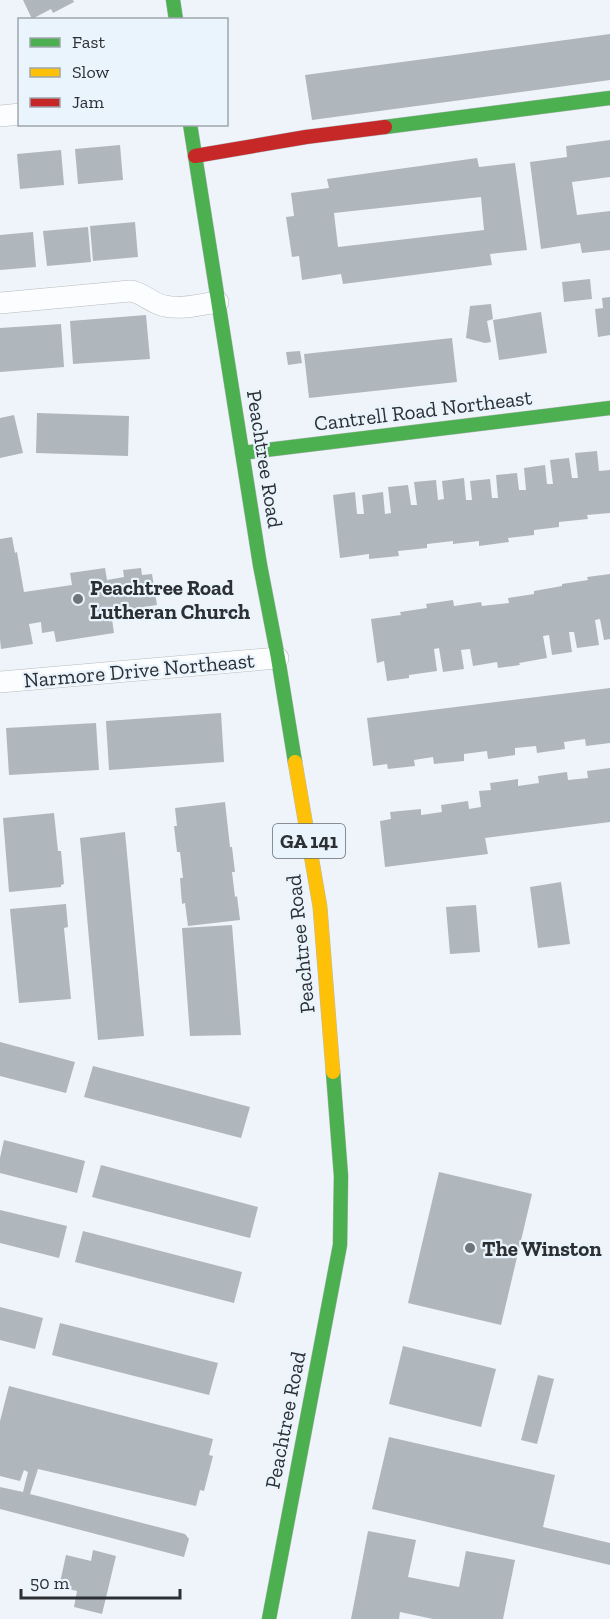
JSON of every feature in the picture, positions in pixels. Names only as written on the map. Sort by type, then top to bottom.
[{"type":"main road","points":[[173,0],[176,18]]},
{"type":"main road","points":[[195,156],[306,137],[610,98]]},
{"type":"main road","name":"Peachtree Road","points":[[190,126],[260,565],[321,907],[340,1162],[340,1245],[269,1619]]},
{"type":"main road","name":"Cantrell Road Northeast","points":[[242,453],[610,408]]},
{"type":"street","points":[[0,116],[18,114]]},
{"type":"street","points":[[0,303],[130,291],[138,292],[153,302],[165,306],[218,302]]},
{"type":"street","name":"Narmore Drive Northeast","points":[[0,682],[278,658]]},
{"type":"building","points":[[23,0],[73,0],[74,2],[53,13],[51,9],[32,18]]},
{"type":"building","points":[[610,34],[610,80],[312,120],[305,75]]},
{"type":"building","points":[[610,140],[610,177],[572,182],[577,215],[610,211],[610,250],[582,253],[580,243],[541,249],[530,162],[567,157],[566,146]]},
{"type":"building","points":[[120,145],[123,180],[78,184],[75,149]]},
{"type":"building","points":[[61,150],[64,185],[20,189],[17,154]]},
{"type":"building","points":[[477,158],[479,167],[515,163],[527,250],[490,254],[492,265],[343,284],[341,274],[302,280],[299,256],[292,257],[286,217],[294,216],[291,193],[329,188],[327,179]],"holes":[[[481,197],[484,230],[338,247],[334,213]]]},
{"type":"building","points":[[135,222],[138,257],[93,261],[90,226]]},
{"type":"building","points":[[88,227],[91,262],[47,266],[43,231]]},
{"type":"building","points":[[33,232],[36,267],[0,270],[0,235]]},
{"type":"building","points":[[590,279],[592,299],[564,302],[562,282]]},
{"type":"building","points":[[610,297],[610,335],[598,337],[595,309],[603,308],[602,298]]},
{"type":"building","points":[[491,304],[493,319],[487,321],[491,342],[485,343],[466,338],[470,306]]},
{"type":"building","points":[[541,312],[547,353],[499,360],[493,320]]},
{"type":"building","points":[[146,315],[150,359],[73,364],[70,321]]},
{"type":"building","points":[[61,324],[64,367],[0,372],[0,328]]},
{"type":"building","points":[[452,338],[457,382],[309,398],[304,354]]},
{"type":"building","points":[[300,351],[302,363],[288,365],[286,352]]},
{"type":"building","points":[[37,413],[129,416],[128,456],[36,453]]},
{"type":"building","points":[[14,415],[23,453],[0,458],[0,418]]},
{"type":"building","points":[[597,451],[599,471],[610,470],[610,513],[587,515],[588,519],[559,522],[559,527],[534,530],[534,535],[508,538],[509,542],[479,546],[479,541],[453,544],[453,541],[427,544],[427,548],[398,551],[399,556],[369,559],[369,554],[340,558],[333,495],[355,492],[357,514],[364,514],[362,495],[383,492],[385,514],[391,513],[388,487],[408,485],[411,505],[417,505],[414,482],[436,480],[438,500],[444,499],[442,481],[464,478],[466,500],[472,500],[470,481],[490,479],[492,498],[498,498],[496,475],[517,473],[519,490],[526,490],[524,468],[545,465],[547,484],[553,484],[550,460],[569,458],[572,478],[578,478],[575,453]]},
{"type":"building","name":"Peachtree Road Lutheran Church","points":[[12,537],[24,592],[72,585],[70,573],[105,568],[107,580],[124,577],[123,570],[141,568],[142,575],[152,574],[157,605],[111,612],[114,633],[56,642],[54,631],[42,633],[41,622],[29,624],[33,644],[1,649],[0,539]]},
{"type":"building","points":[[610,574],[610,639],[604,640],[600,619],[595,620],[599,645],[577,648],[574,632],[569,632],[572,652],[552,655],[549,635],[543,636],[547,658],[498,668],[497,662],[473,666],[470,649],[461,650],[464,669],[443,672],[439,648],[434,649],[437,671],[387,681],[384,661],[377,663],[371,619],[401,615],[400,612],[427,608],[426,604],[453,600],[454,606],[481,602],[482,606],[509,603],[508,598],[534,594],[534,591],[562,586],[562,584],[588,580],[587,577]]},
{"type":"building","points":[[610,688],[610,743],[586,746],[585,739],[564,742],[565,749],[537,753],[536,746],[515,748],[515,755],[488,759],[487,751],[464,754],[464,761],[434,764],[433,757],[414,760],[415,766],[388,769],[387,764],[373,766],[367,718]]},
{"type":"building","points":[[221,713],[224,762],[109,770],[106,721]]},
{"type":"building","points":[[96,723],[99,770],[9,775],[6,728]]},
{"type":"building","points":[[610,768],[610,822],[485,838],[488,854],[385,867],[380,821],[391,819],[390,812],[421,809],[421,815],[442,812],[441,805],[468,801],[469,809],[481,807],[479,791],[491,790],[490,783],[518,779],[518,786],[539,783],[538,776],[567,772],[568,780],[588,778],[587,771]]},
{"type":"building","points":[[225,802],[235,872],[232,872],[235,897],[237,896],[240,920],[188,926],[185,903],[182,904],[180,878],[183,878],[174,826],[177,826],[175,808]]},
{"type":"building","points":[[54,813],[64,884],[61,887],[9,892],[3,818]]},
{"type":"building","points":[[125,832],[144,1036],[98,1040],[80,838]]},
{"type":"building","points":[[561,882],[570,944],[538,948],[530,887]]},
{"type":"building","points":[[66,904],[68,927],[64,928],[71,999],[19,1003],[10,909]]},
{"type":"building","points":[[476,905],[480,952],[450,954],[446,907]]},
{"type":"building","points":[[232,925],[241,1035],[190,1036],[182,928]]},
{"type":"building","points":[[0,1042],[75,1062],[66,1093],[0,1076]]},
{"type":"building","points":[[93,1066],[250,1107],[241,1138],[84,1097]]},
{"type":"building","points":[[4,1140],[85,1161],[77,1193],[0,1173],[0,1158]]},
{"type":"building","points":[[101,1165],[258,1207],[250,1238],[92,1197]]},
{"type":"building","name":"The Winston","points":[[439,1172],[532,1194],[501,1325],[408,1303]]},
{"type":"building","points":[[0,1210],[67,1226],[59,1258],[0,1243]]},
{"type":"building","points":[[83,1231],[242,1272],[234,1303],[75,1262]]},
{"type":"building","points":[[0,1307],[43,1318],[35,1349],[0,1340]]},
{"type":"building","points":[[60,1323],[218,1363],[209,1395],[52,1355]]},
{"type":"building","points":[[403,1346],[496,1369],[481,1427],[389,1404]]},
{"type":"building","points":[[538,1375],[554,1379],[537,1444],[521,1440]]},
{"type":"building","points":[[9,1386],[213,1439],[209,1455],[213,1456],[204,1491],[200,1490],[196,1506],[38,1469],[30,1494],[185,1534],[189,1539],[184,1557],[0,1509],[0,1487],[23,1492],[28,1472],[24,1470],[20,1481],[0,1476],[0,1421]]},
{"type":"building","points":[[389,1437],[555,1475],[543,1527],[610,1543],[610,1565],[372,1509]]},
{"type":"building","points":[[368,1531],[416,1540],[408,1577],[459,1587],[466,1551],[515,1560],[503,1619],[433,1619],[400,1612],[399,1619],[351,1619]]},
{"type":"building","points":[[93,1550],[116,1556],[102,1614],[74,1607],[77,1591],[59,1587],[66,1555],[91,1561]]},
{"type":"traffic: fast","points":[[173,0],[176,18]]},
{"type":"traffic: fast","points":[[385,127],[610,98]]},
{"type":"traffic: fast","points":[[190,126],[260,565],[295,762]]},
{"type":"traffic: fast","points":[[242,453],[610,408]]},
{"type":"traffic: fast","points":[[269,1619],[340,1245],[341,1176],[333,1072]]},
{"type":"traffic: slow","points":[[295,762],[320,907],[333,1072]]},
{"type":"traffic: jam","points":[[195,156],[306,137],[385,127]]},
{"type":"place","name":"Peachtree Road Lutheran Church","points":[[78,599]]},
{"type":"place","name":"The Winston","points":[[470,1248]]}]
